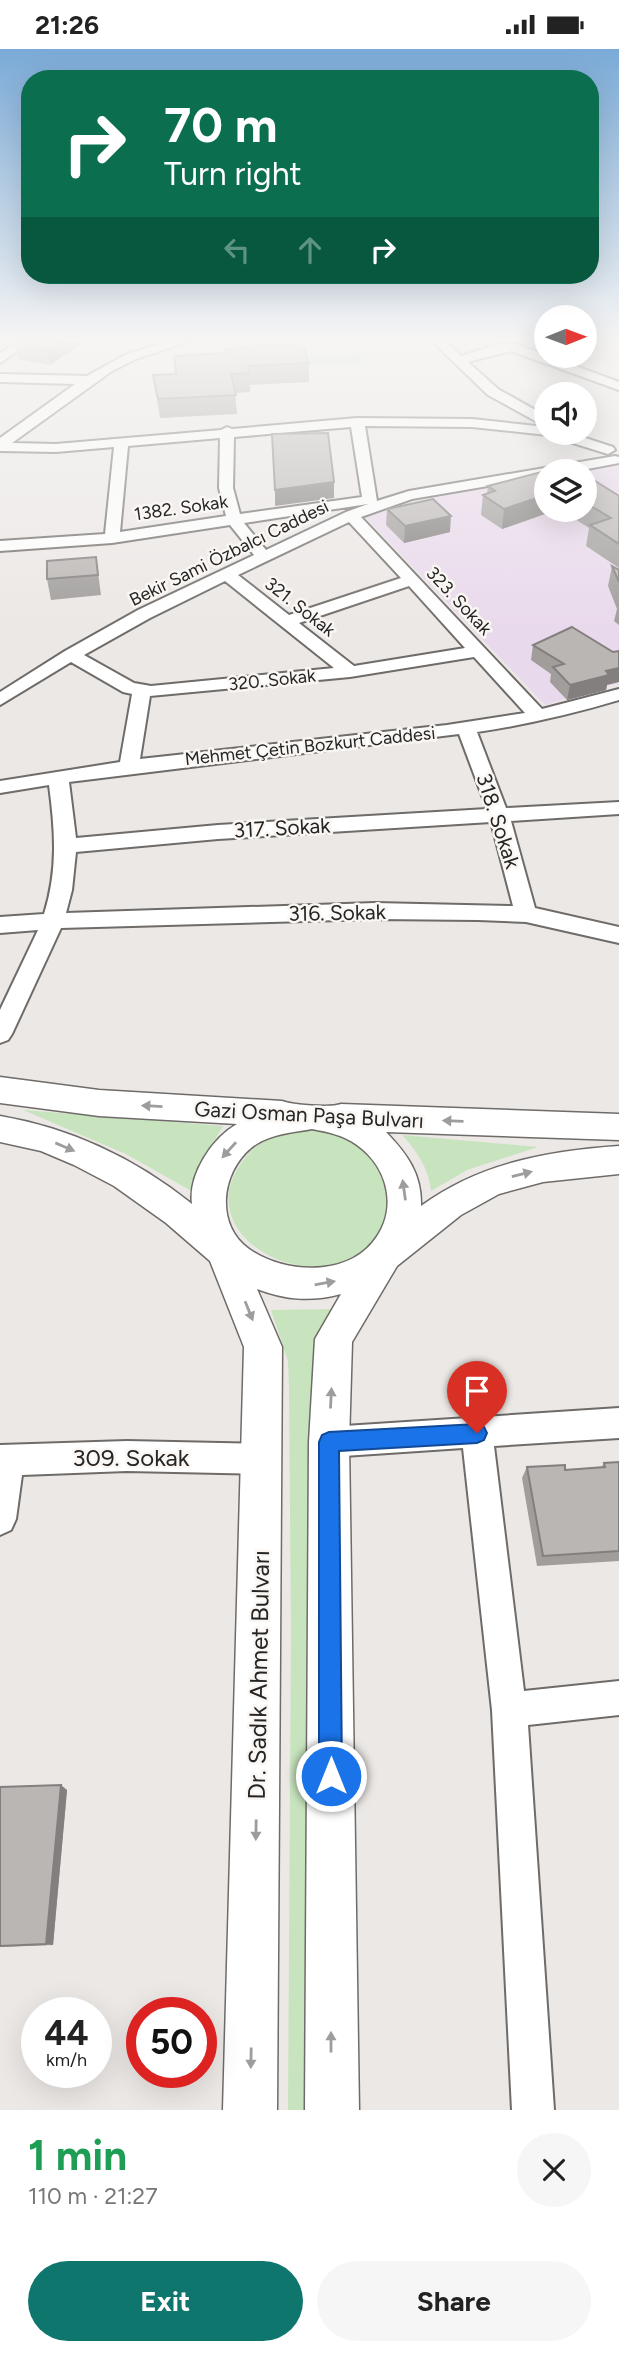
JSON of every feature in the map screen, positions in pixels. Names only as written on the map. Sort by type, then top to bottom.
[{"type":"main road","name":"Gazi Osman Paşa Bulvarı","points":[[0,1090],[99,1103],[312,1116],[619,1128]]},
{"type":"main road","points":[[223,1248],[212,1224],[208,1197],[214,1171],[239,1139],[263,1125],[312,1116],[346,1123],[381,1145],[397,1165],[405,1190],[404,1216],[393,1241],[334,1339],[329,1442],[332,2110]]},
{"type":"main road","points":[[0,1129],[21,1132],[59,1144],[106,1166],[165,1202],[249,1269],[264,1277],[296,1285],[312,1285],[360,1272],[469,1193],[501,1179],[544,1168],[619,1160]]},
{"type":"main road","name":"Dr. Sadık Ahmet Bulvarı","points":[[223,1248],[263,1347],[250,2110]]},
{"type":"street","points":[[3,446],[71,438]]},
{"type":"street","points":[[3,446],[56,448],[152,438]]},
{"type":"street","points":[[227,438],[225,488],[235,520],[262,555]]},
{"type":"street","points":[[360,438],[370,500]]},
{"type":"street","points":[[597,439],[616,451]]},
{"type":"street","points":[[113,537],[122,441]]},
{"type":"street","points":[[595,445],[616,451]]},
{"type":"street","name":"Bekir Sami Özbalcı Caddesi","points":[[0,700],[71,655],[144,614],[262,555],[351,515],[409,495],[616,451]]},
{"type":"street","name":"1382. Sokak","points":[[0,546],[113,537],[409,495]]},
{"type":"street","name":"323. Sokak","points":[[351,515],[538,716]]},
{"type":"street","name":"321. Sokak","points":[[226,574],[350,672]]},
{"type":"street","points":[[285,622],[412,580]]},
{"type":"street","name":"320. Sokak","points":[[71,655],[116,682],[142,690],[172,691],[350,672],[479,651]]},
{"type":"street","points":[[129,766],[142,690]]},
{"type":"street","name":"Mehmet Çetin Bozkurt Caddesi","points":[[0,787],[129,766],[466,728],[616,702]]},
{"type":"street","name":"318. Sokak","points":[[466,728],[499,815],[526,914]]},
{"type":"street","points":[[0,1034],[53,921],[63,880],[65,846],[58,776]]},
{"type":"street","name":"317. Sokak","points":[[65,846],[218,832],[619,808]]},
{"type":"street","name":"316. Sokak","points":[[0,925],[375,911],[526,914],[619,935]]},
{"type":"street","points":[[329,1442],[619,1423]]},
{"type":"street","points":[[477,1433],[509,1710],[533,2110]]},
{"type":"street","name":"309. Sokak","points":[[4,1460],[127,1456],[263,1459]]},
{"type":"street","points":[[0,1519],[4,1460]]},
{"type":"street","points":[[509,1710],[619,1699]]},
{"type":"shaded area","points":[[619,464],[619,683],[545,705],[365,517],[434,497],[534,478],[534,522],[597,522],[597,468]]},
{"type":"green space","points":[[23,1110],[223,1126],[209,1150],[195,1193],[126,1154]]},
{"type":"green space","points":[[312,1128],[350,1136],[386,1169],[391,1215],[366,1250],[341,1263],[314,1267],[286,1262],[262,1251],[242,1235],[231,1213],[230,1189],[242,1162],[261,1143],[280,1134]]},
{"type":"green space","points":[[402,1135],[538,1147],[467,1170],[431,1191],[428,1175],[421,1161]]},
{"type":"green space","points":[[332,1309],[320,1348],[320,2110],[288,2110],[291,1631],[289,1388],[288,1361],[271,1310]]},
{"type":"building","points":[[272,438],[329,438],[334,482],[275,490]]},
{"type":"building","points":[[534,474],[534,499],[504,509],[483,495],[495,491],[488,486]]},
{"type":"building","points":[[597,482],[619,496],[619,544],[590,525],[611,518],[597,510]]},
{"type":"building","points":[[433,499],[451,516],[405,526],[387,509]]},
{"type":"building","points":[[96,557],[98,575],[47,579],[47,561]]},
{"type":"building","points":[[612,566],[619,570],[619,582]]},
{"type":"building","points":[[572,627],[613,652],[619,651],[619,668],[606,671],[609,675],[570,685],[553,667],[564,664],[533,645]]},
{"type":"building","points":[[619,1462],[619,1551],[543,1556],[527,1467],[565,1465],[565,1470],[605,1467],[604,1463]]},
{"type":"building","points":[[61,1785],[46,1944],[0,1946],[0,1787]]},
{"type":"route","points":[[331,1776],[329,1442],[477,1433]]}]
